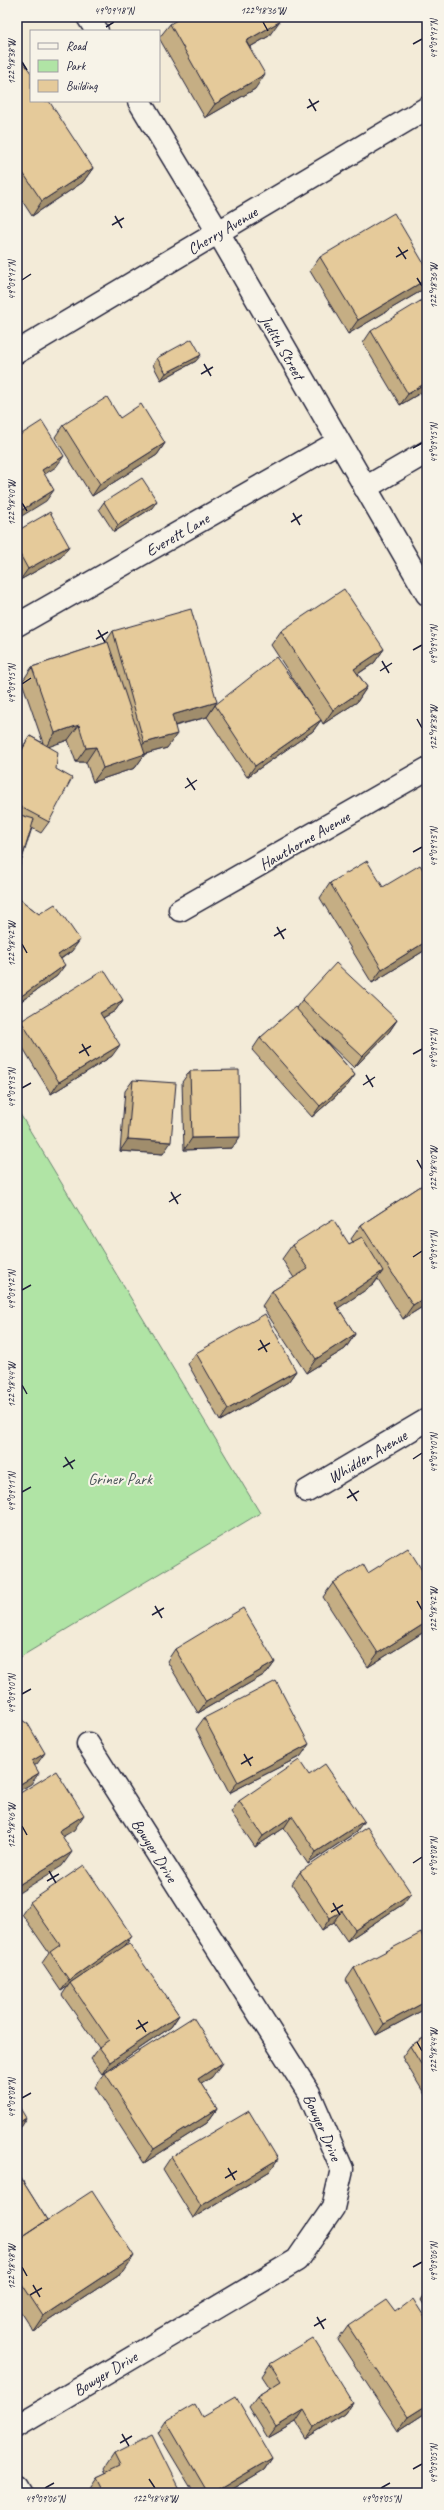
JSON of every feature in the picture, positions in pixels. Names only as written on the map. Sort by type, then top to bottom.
[{"type":"street","points":[[88,17],[96,30]]},
{"type":"street","name":"Judith Street","points":[[140,102],[218,232],[427,594]]},
{"type":"street","name":"Cherry Avenue","points":[[17,352],[427,108]]},
{"type":"street","name":"Everett Lane","points":[[17,625],[338,442]]},
{"type":"street","points":[[365,488],[427,452]]},
{"type":"street","name":"Hawthorne Avenue","points":[[180,910],[427,769]]},
{"type":"street","name":"Whidden Avenue","points":[[307,1491],[427,1420]]},
{"type":"street","name":"Bowyer Drive","points":[[17,2426],[297,2260],[332,2208],[342,2168],[309,2093],[88,1744]]},
{"type":"street","points":[[17,2486],[21,2493]]},
{"type":"green space","name":"Griner Park","points":[[17,1109],[260,1513],[17,1659]]},
{"type":"building","points":[[182,17],[276,17],[279,22],[246,41],[265,74],[215,104],[170,24]]},
{"type":"building","points":[[22,60],[30,72],[30,102],[50,102],[93,168],[42,201],[17,164],[17,64]]},
{"type":"building","points":[[394,213],[427,269],[427,279],[358,320],[320,257]]},
{"type":"building","points":[[427,297],[427,382],[408,394],[371,331]]},
{"type":"building","points":[[192,339],[201,355],[166,373],[157,358]]},
{"type":"building","points":[[107,397],[120,418],[141,404],[165,443],[100,484],[63,425]]},
{"type":"building","points":[[42,421],[64,456],[42,470],[54,490],[17,513],[17,437]]},
{"type":"building","points":[[142,478],[157,501],[118,525],[104,502]]},
{"type":"building","points":[[50,512],[69,546],[28,569],[17,549],[17,531]]},
{"type":"building","points":[[344,589],[384,649],[354,669],[367,687],[333,710],[281,631]]},
{"type":"building","points":[[191,609],[217,702],[172,715],[177,734],[144,743],[113,631]]},
{"type":"building","points":[[108,642],[145,754],[103,768],[96,747],[86,748],[79,725],[55,733],[32,667]]},
{"type":"building","points":[[276,657],[321,720],[255,766],[215,705]]},
{"type":"building","points":[[30,736],[58,752],[56,769],[72,778],[49,822],[17,805],[17,747],[22,750]]},
{"type":"building","points":[[17,814],[34,819],[20,865],[17,865]]},
{"type":"building","points":[[367,861],[383,887],[420,865],[427,876],[427,941],[382,969],[330,883]]},
{"type":"building","points":[[17,897],[39,914],[55,904],[80,940],[58,955],[65,965],[20,997],[17,993]]},
{"type":"building","points":[[336,963],[397,1020],[362,1056],[302,1000]]},
{"type":"building","points":[[104,970],[123,1000],[100,1013],[120,1045],[59,1082],[21,1021]]},
{"type":"building","points":[[295,1007],[355,1075],[320,1106],[260,1038]]},
{"type":"building","points":[[239,1070],[240,1137],[192,1138],[190,1071]]},
{"type":"building","points":[[133,1080],[176,1083],[171,1142],[128,1139]]},
{"type":"building","points":[[427,1182],[427,1296],[413,1305],[361,1225]]},
{"type":"building","points":[[333,1219],[349,1244],[362,1237],[383,1271],[335,1303],[355,1334],[316,1359],[272,1291],[308,1269],[292,1245]]},
{"type":"building","points":[[265,1314],[296,1371],[228,1409],[196,1353]]},
{"type":"building","points":[[408,1548],[427,1578],[427,1622],[378,1653],[333,1583],[363,1564],[368,1573]]},
{"type":"building","points":[[243,1608],[275,1662],[206,1702],[175,1649]]},
{"type":"building","points":[[276,1681],[309,1744],[238,1782],[204,1718]]},
{"type":"building","points":[[17,1717],[28,1724],[45,1753],[32,1761],[39,1773],[17,1786]]},
{"type":"building","points":[[299,1760],[309,1775],[325,1764],[364,1821],[316,1852],[292,1816],[263,1836],[239,1801]]},
{"type":"building","points":[[56,1771],[84,1815],[59,1831],[72,1852],[17,1886],[17,1795]]},
{"type":"building","points":[[367,1827],[411,1893],[355,1930],[342,1911],[330,1918],[300,1872]]},
{"type":"building","points":[[84,1865],[132,1936],[69,1980],[50,1952],[60,1945],[30,1902]]},
{"type":"building","points":[[421,1933],[427,1945],[427,2001],[384,2024],[354,1968]]},
{"type":"building","points":[[129,1943],[179,2015],[110,2062],[99,2047],[109,2040],[70,1983]]},
{"type":"building","points":[[193,2017],[222,2063],[198,2079],[217,2109],[154,2149],[105,2073]]},
{"type":"building","points":[[427,2036],[427,2074],[410,2046]]},
{"type":"building","points":[[17,2103],[26,2118],[17,2124]]},
{"type":"building","points":[[249,2111],[278,2159],[201,2206],[171,2157]]},
{"type":"building","points":[[17,2172],[47,2220],[17,2240]]},
{"type":"building","points":[[92,2191],[134,2256],[43,2316],[20,2281],[17,2283],[17,2240]]},
{"type":"building","points":[[413,2299],[427,2321],[427,2405],[408,2417],[348,2326],[387,2300],[396,2312]]},
{"type":"building","points":[[313,2338],[353,2403],[314,2427],[304,2410],[276,2427],[257,2396],[281,2381],[270,2364]]},
{"type":"building","points":[[236,2397],[272,2458],[213,2493],[208,2493],[166,2421],[195,2404],[202,2417]]},
{"type":"building","points":[[152,2435],[181,2493],[105,2493],[97,2477],[120,2466],[114,2454]]},
{"type":"building","points":[[427,2488],[427,2493],[419,2493]]}]
